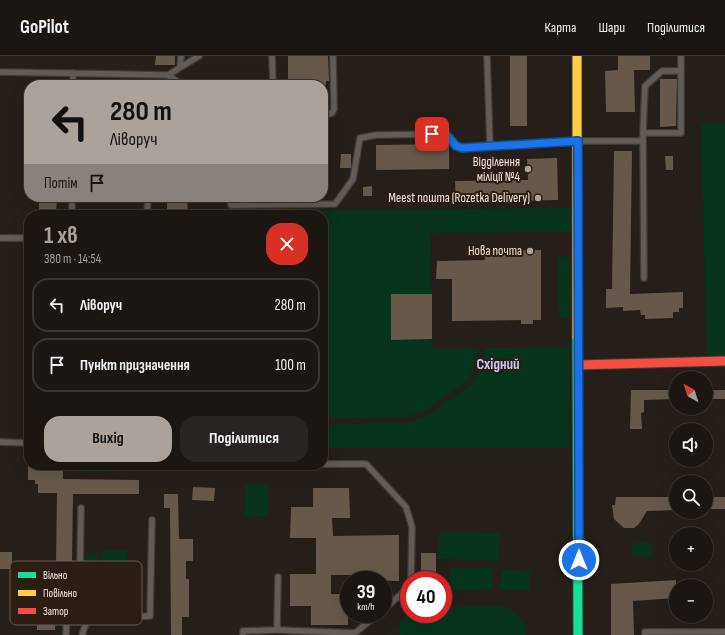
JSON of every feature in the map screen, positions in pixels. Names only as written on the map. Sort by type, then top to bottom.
[{"type":"street","points":[[577,56],[578,635]]},
{"type":"street","points":[[578,365],[725,361]]},
{"type":"lane","points":[[180,67],[181,56]]},
{"type":"lane","points":[[168,75],[199,56]]},
{"type":"lane","points":[[272,56],[273,80]]},
{"type":"lane","points":[[328,114],[332,113],[334,109],[333,56]]},
{"type":"lane","points":[[488,56],[490,147]]},
{"type":"lane","points":[[643,133],[680,133],[681,56]]},
{"type":"lane","points":[[644,278],[642,141],[645,86],[662,71],[681,71]]},
{"type":"lane","points":[[0,72],[168,75],[175,80]]},
{"type":"lane","points":[[73,73],[73,80]]},
{"type":"lane","points":[[231,202],[231,205],[335,204],[353,179],[360,138],[376,135],[446,134],[456,146],[462,148],[578,141],[642,141]]},
{"type":"lane","points":[[0,238],[24,238]]},
{"type":"lane","points":[[0,442],[24,443]]},
{"type":"lane","points":[[328,464],[366,464],[406,507],[412,528],[411,571]]},
{"type":"lane","points":[[80,508],[80,561]]},
{"type":"lane","points":[[142,616],[150,616],[152,520]]},
{"type":"lane","points":[[277,630],[278,577]]},
{"type":"lane","points":[[392,602],[400,595]]},
{"type":"lane","points":[[243,635],[243,631],[277,630],[356,633],[368,623]]},
{"type":"lane","points":[[66,625],[66,635]]},
{"type":"lane","points":[[82,635],[85,625]]},
{"type":"lane","points":[[644,635],[644,632],[725,632]]},
{"type":"green space","points":[[701,123],[725,123],[725,361],[707,357]]},
{"type":"green space","points":[[575,208],[575,232],[431,233],[433,349],[479,349],[467,381],[426,410],[408,417],[328,418],[328,210]]},
{"type":"green space","points":[[570,256],[571,318],[559,318],[558,257]]},
{"type":"green space","points":[[486,348],[569,348],[569,448],[328,448],[328,425],[410,422],[430,414],[471,385],[479,372]]},
{"type":"green space","points":[[74,470],[139,470],[139,471],[74,472]]},
{"type":"green space","points":[[245,484],[268,484],[268,516],[245,517]]},
{"type":"green space","points":[[439,532],[500,533],[499,561],[438,559]]},
{"type":"green space","points":[[652,542],[652,556],[632,556],[632,543]]},
{"type":"green space","points":[[102,550],[127,550],[127,561],[102,561]]},
{"type":"green space","points":[[82,553],[98,553],[98,561],[82,561]]},
{"type":"green space","points":[[492,567],[492,590],[452,591],[452,571],[449,571],[449,568]]},
{"type":"green space","points":[[501,570],[530,571],[529,591],[500,590]]},
{"type":"green space","points":[[503,606],[516,613],[524,625],[525,635],[399,635],[400,623],[452,623],[452,607]]},
{"type":"building","points":[[156,56],[175,56],[175,65],[155,65]]},
{"type":"building","points":[[288,56],[328,56],[329,81],[288,80]]},
{"type":"building","points":[[510,56],[527,56],[527,126],[510,126]]},
{"type":"building","points":[[618,56],[650,56],[650,70],[634,70],[635,112],[606,112],[605,71],[618,70]]},
{"type":"building","points":[[660,79],[677,79],[676,126],[660,127]]},
{"type":"building","points":[[449,144],[449,169],[376,170],[376,145]]},
{"type":"building","points":[[614,151],[632,151],[630,294],[683,292],[683,308],[679,308],[679,312],[673,312],[673,318],[645,319],[645,315],[641,315],[640,310],[623,311],[623,307],[606,308],[606,289],[612,289]]},
{"type":"building","points":[[341,154],[351,154],[351,168],[340,168]]},
{"type":"building","points":[[665,156],[673,156],[673,170],[666,170]]},
{"type":"building","points":[[557,158],[558,200],[456,202],[455,181],[528,180],[527,159]]},
{"type":"building","points":[[372,186],[372,196],[363,196],[363,187]]},
{"type":"building","points":[[39,202],[57,202],[56,210],[39,210]]},
{"type":"building","points":[[167,202],[187,202],[188,210],[167,210]]},
{"type":"building","points":[[541,250],[541,320],[533,320],[533,324],[521,324],[521,320],[452,321],[452,279],[436,279],[437,261],[485,260],[484,251]]},
{"type":"building","points":[[391,294],[432,294],[432,339],[391,340]]},
{"type":"building","points":[[631,390],[669,390],[669,399],[644,400],[644,412],[641,413],[642,429],[630,429]]},
{"type":"building","points":[[713,390],[725,390],[725,399],[713,399]]},
{"type":"building","points":[[28,470],[63,470],[63,479],[139,480],[139,494],[73,494],[72,561],[56,561],[57,493],[38,493],[38,484],[35,484],[35,480],[28,480]]},
{"type":"building","points":[[193,487],[215,488],[214,501],[192,500]]},
{"type":"building","points":[[313,488],[349,488],[350,518],[332,518],[333,536],[399,535],[399,581],[392,581],[392,571],[340,571],[340,575],[331,575],[331,594],[340,594],[340,623],[348,623],[348,625],[311,625],[311,606],[290,606],[290,574],[316,574],[316,538],[290,538],[291,507],[313,507]]},
{"type":"building","points":[[164,494],[178,494],[179,539],[193,539],[193,561],[186,561],[186,579],[189,579],[189,617],[182,617],[182,635],[171,635],[170,508],[164,508]]},
{"type":"building","points":[[616,497],[669,497],[669,510],[647,511],[639,524],[634,528],[624,528],[614,519],[612,505],[615,505]]},
{"type":"building","points":[[713,497],[725,497],[725,509],[713,509]]},
{"type":"building","points":[[0,552],[12,552],[10,569],[0,569]]},
{"type":"building","points":[[421,553],[436,553],[436,571],[421,571]]},
{"type":"building","points":[[669,580],[669,598],[633,601],[634,635],[611,635],[611,584]]},
{"type":"building","points":[[37,625],[55,625],[55,630],[37,630]]},
{"type":"traffic: fast","points":[[577,337],[578,635]]},
{"type":"traffic: slow","points":[[577,56],[577,337]]},
{"type":"traffic: jam","points":[[578,365],[725,361]]},
{"type":"place","name":"Відділення міліції №4","points":[[528,169]]},
{"type":"place","name":"Meest пошта (Rozetka Delivery)","points":[[538,198]]},
{"type":"place","name":"Нова почта","points":[[530,251]]},
{"type":"district","name":"Східний","points":[[498,364]]},
{"type":"route","points":[[432,134],[446,134],[456,146],[462,148],[578,141],[579,560]]}]
